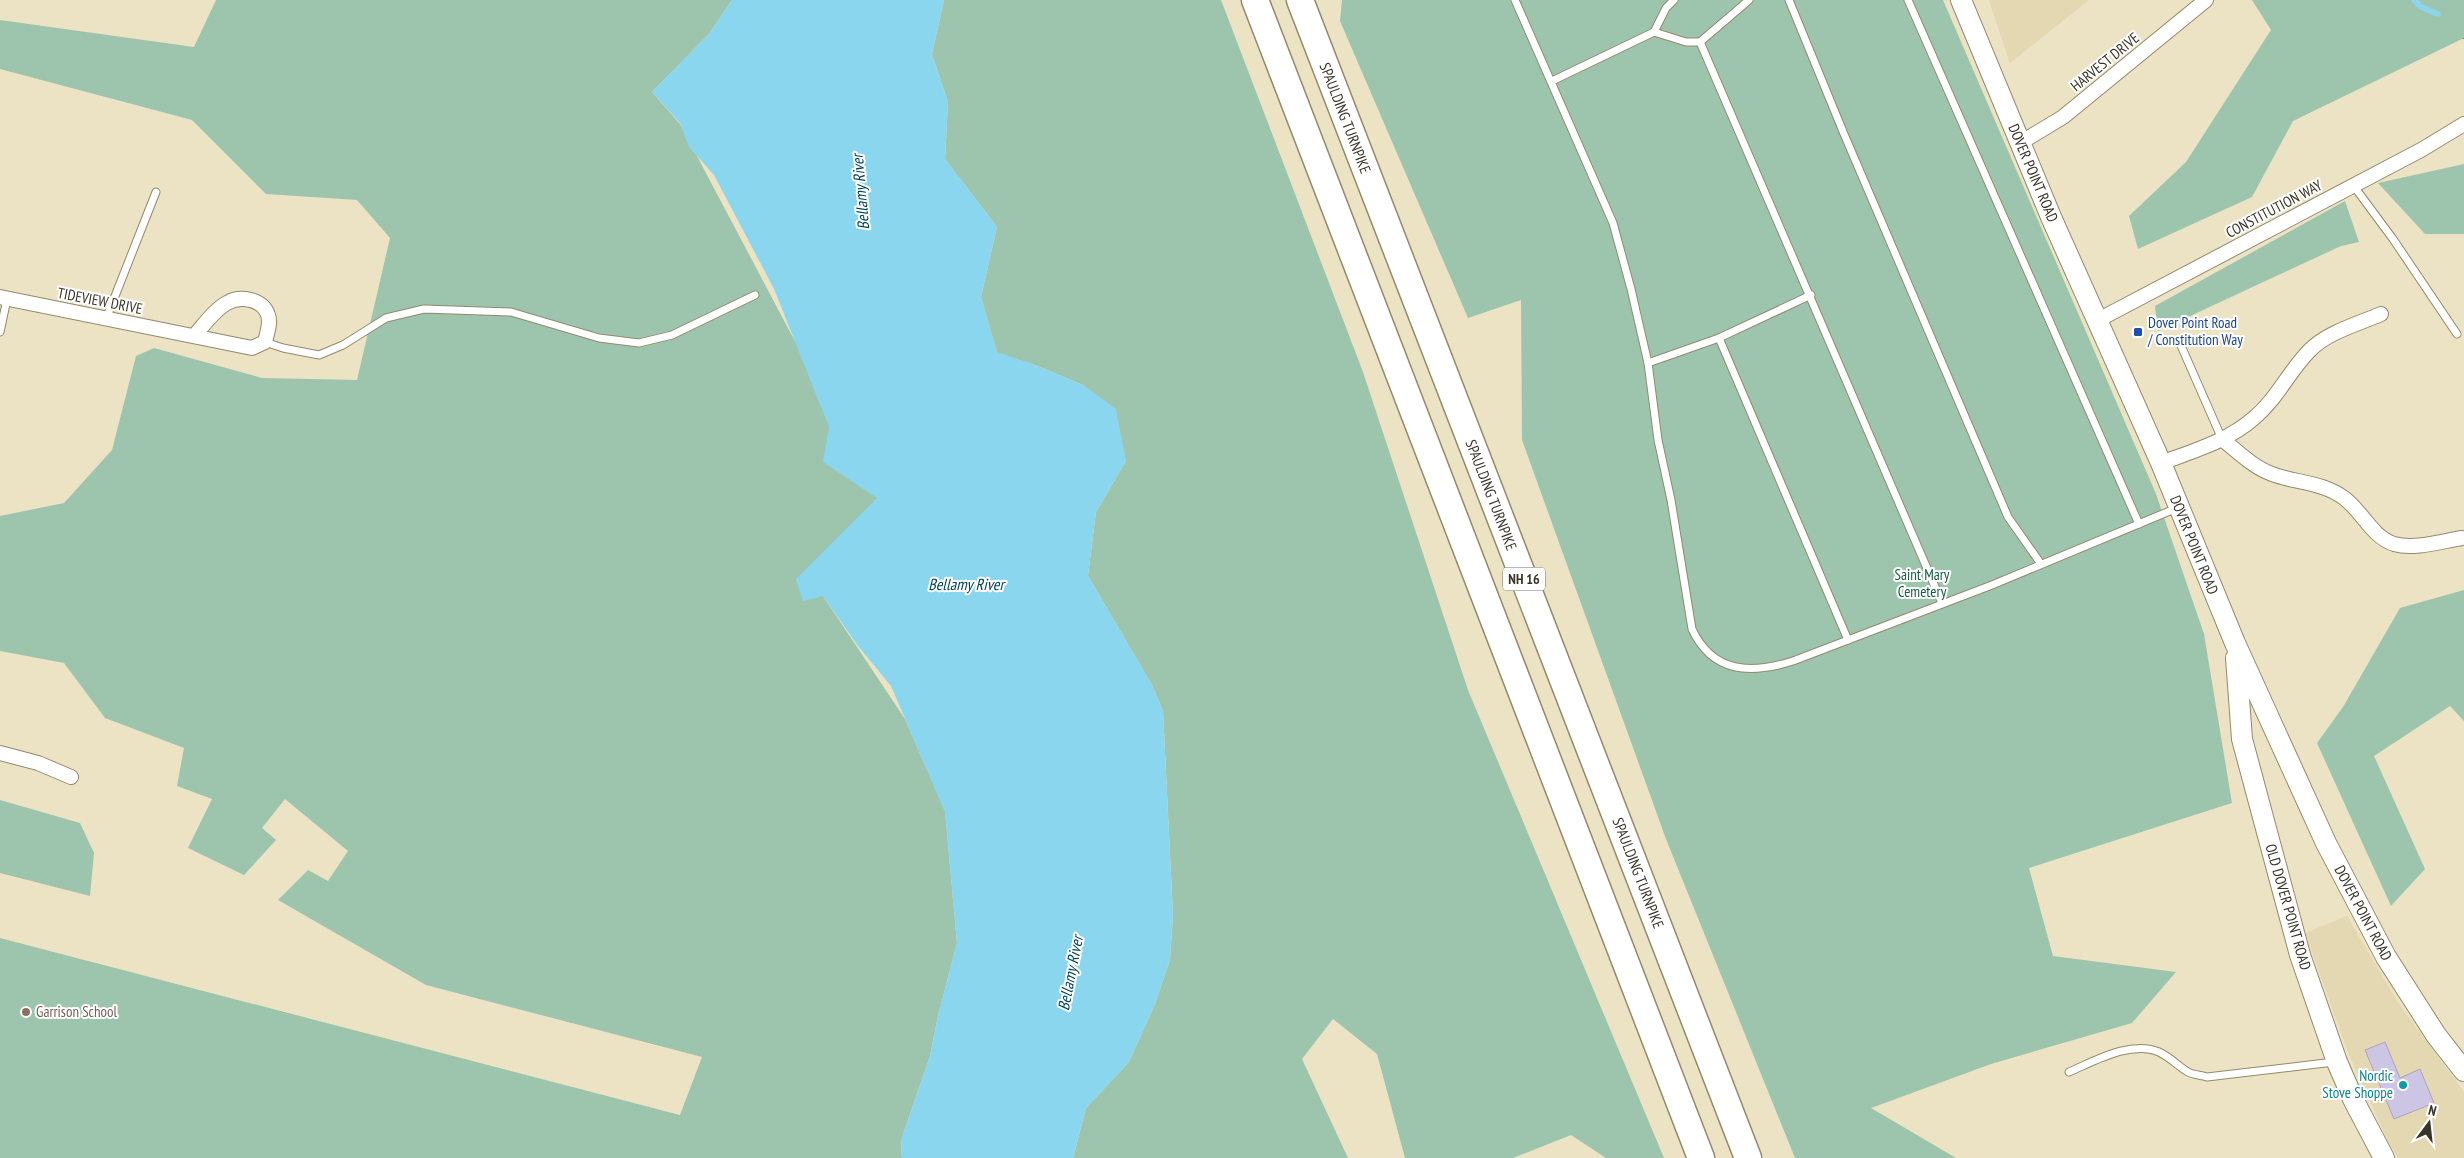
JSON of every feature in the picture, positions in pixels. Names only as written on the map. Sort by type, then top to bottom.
[{"type":"highway","name":"NH 16","points":[[1255,0],[1701,1158]]},
{"type":"highway","name":"SPAULDING TURNPIKE","points":[[1300,0],[1748,1158]]},
{"type":"main road","name":"DOVER POINT ROAD","points":[[1963,1],[2020,143],[2161,463],[2235,643],[2326,843],[2359,909],[2409,994],[2464,1071]]},
{"type":"main road","name":"OLD DOVER POINT ROAD","points":[[2235,643],[2242,739],[2300,955],[2337,1062],[2354,1101],[2384,1158]]},
{"type":"street","name":"HARVEST DRIVE","points":[[2020,143],[2063,117],[2206,0]]},
{"type":"street","name":"CONSTITUTION WAY","points":[[2098,320],[2421,150],[2464,124]]},
{"type":"street","name":"TIDEVIEW DRIVE","points":[[4,298],[252,348],[265,342]]},
{"type":"street","points":[[194,336],[228,302],[243,298],[258,304],[268,314],[269,328],[265,342]]},
{"type":"street","points":[[2161,463],[2222,439],[2254,419],[2276,395],[2310,350],[2323,340],[2381,314]]},
{"type":"street","points":[[2222,439],[2255,466],[2272,474],[2317,484],[2344,497],[2383,539],[2394,544],[2411,545],[2462,538]]},
{"type":"street","points":[[0,753],[38,763],[71,777]]},
{"type":"lane","points":[[1515,0],[1613,223],[1648,363],[1658,440],[1671,500],[1692,629],[1699,643],[1711,655],[1728,666],[1761,669],[1793,661],[1992,585],[2179,508]]},
{"type":"lane","points":[[1552,81],[1654,32],[1666,8],[1674,0]]},
{"type":"lane","points":[[1654,32],[1686,42],[1700,42],[1749,0]]},
{"type":"lane","points":[[1790,0],[1844,134],[2008,517],[2041,564]]},
{"type":"lane","points":[[1908,0],[2139,524]]},
{"type":"lane","points":[[1700,42],[1811,295],[1942,603]]},
{"type":"lane","points":[[2353,185],[2393,239],[2457,334]]},
{"type":"lane","points":[[106,319],[156,192]]},
{"type":"lane","points":[[265,342],[283,348],[319,355],[342,345],[386,318],[424,309],[511,312],[599,338],[638,343],[672,335],[754,295]]},
{"type":"lane","points":[[1648,363],[1719,338],[1811,295]]},
{"type":"lane","points":[[0,332],[4,298]]},
{"type":"lane","points":[[1719,338],[1848,640]]},
{"type":"lane","points":[[2179,341],[2222,439]]},
{"type":"lane","points":[[2069,1072],[2111,1054],[2144,1048],[2167,1056],[2189,1073],[2207,1077],[2337,1062]]},
{"type":"path","points":[[2464,38],[2464,43]]},
{"type":"shaded area","points":[[1989,0],[2089,0],[2010,63]]},
{"type":"shaded area","points":[[2347,916],[2397,1001],[2464,1092],[2464,1158],[2398,1158],[2389,1143],[2349,1055],[2305,933]]},
{"type":"green space","points":[[216,0],[732,0],[709,34],[652,92],[680,124],[878,498],[823,596],[905,719],[945,811],[957,943],[938,1016],[930,1056],[901,1140],[902,1158],[0,1158],[0,938],[680,1115],[702,1057],[426,985],[278,900],[308,870],[328,881],[348,851],[285,799],[262,828],[276,840],[244,875],[188,848],[212,799],[177,786],[184,748],[105,718],[64,663],[0,651],[0,516],[64,503],[112,450],[136,356],[154,348],[262,378],[357,380],[390,238],[357,200],[266,194],[192,120],[0,69],[0,20],[194,47]]},
{"type":"green space","points":[[944,0],[1221,0],[1363,372],[1468,690],[1664,1158],[1606,1158],[1571,1135],[1513,1158],[1405,1158],[1377,1054],[1333,1019],[1302,1059],[1348,1158],[1073,1158],[1086,1108],[1129,1062],[1155,1004],[1170,960],[1173,915],[1163,711],[1152,685],[1088,576],[1096,512],[1126,461],[1083,385],[1035,365],[997,353],[981,297],[997,227],[945,159],[948,102],[932,54]]},
{"type":"green space","name":"Saint Mary Cemetery","points":[[1342,0],[1943,0],[2156,494],[2204,634],[2232,803],[2029,868],[2053,956],[2176,972],[2132,1023],[1991,1064],[1871,1108],[1956,1158],[1795,1158],[1666,839],[1522,440],[1521,300],[1468,318],[1340,21]]},
{"type":"green space","points":[[2252,0],[2464,0],[2464,38],[2293,121],[2252,197],[2138,249],[2129,216],[2186,162],[2271,30]]},
{"type":"green space","points":[[2464,164],[2464,234],[2425,234],[2378,183]]},
{"type":"green space","points":[[2345,201],[2359,242],[2341,246],[2158,331],[2155,306]]},
{"type":"green space","points":[[2464,590],[2464,721],[2450,706],[2374,756],[2425,869],[2391,906],[2317,743],[2343,707],[2400,608]]},
{"type":"green space","points":[[0,800],[80,823],[94,853],[90,896],[0,873]]},
{"type":"water","name":"Bellamy River","points":[[732,0],[944,0],[932,54],[948,102],[945,159],[997,227],[981,297],[997,352],[1083,385],[1116,409],[1126,461],[1096,512],[1088,576],[1152,685],[1163,711],[1173,915],[1170,960],[1155,1004],[1129,1062],[1086,1108],[1073,1158],[902,1158],[901,1140],[930,1056],[938,1016],[957,943],[945,812],[891,686],[858,646],[823,596],[803,601],[796,579],[877,498],[823,462],[829,427],[774,289],[714,175],[689,147],[680,123],[652,92],[709,34]]},
{"type":"building","name":"Nordic Stove Shoppe","points":[[2385,1042],[2400,1078],[2420,1069],[2434,1103],[2394,1119],[2365,1050]]},
{"type":"waterway","points":[[2414,0],[2421,7],[2438,14]]},
{"type":"place","name":"Dover Point Road / Constitution Way","points":[[2138,332]]},
{"type":"place","name":"Garrison School","points":[[26,1012]]},
{"type":"place","name":"Nordic Stove Shoppe","points":[[2403,1085]]}]
